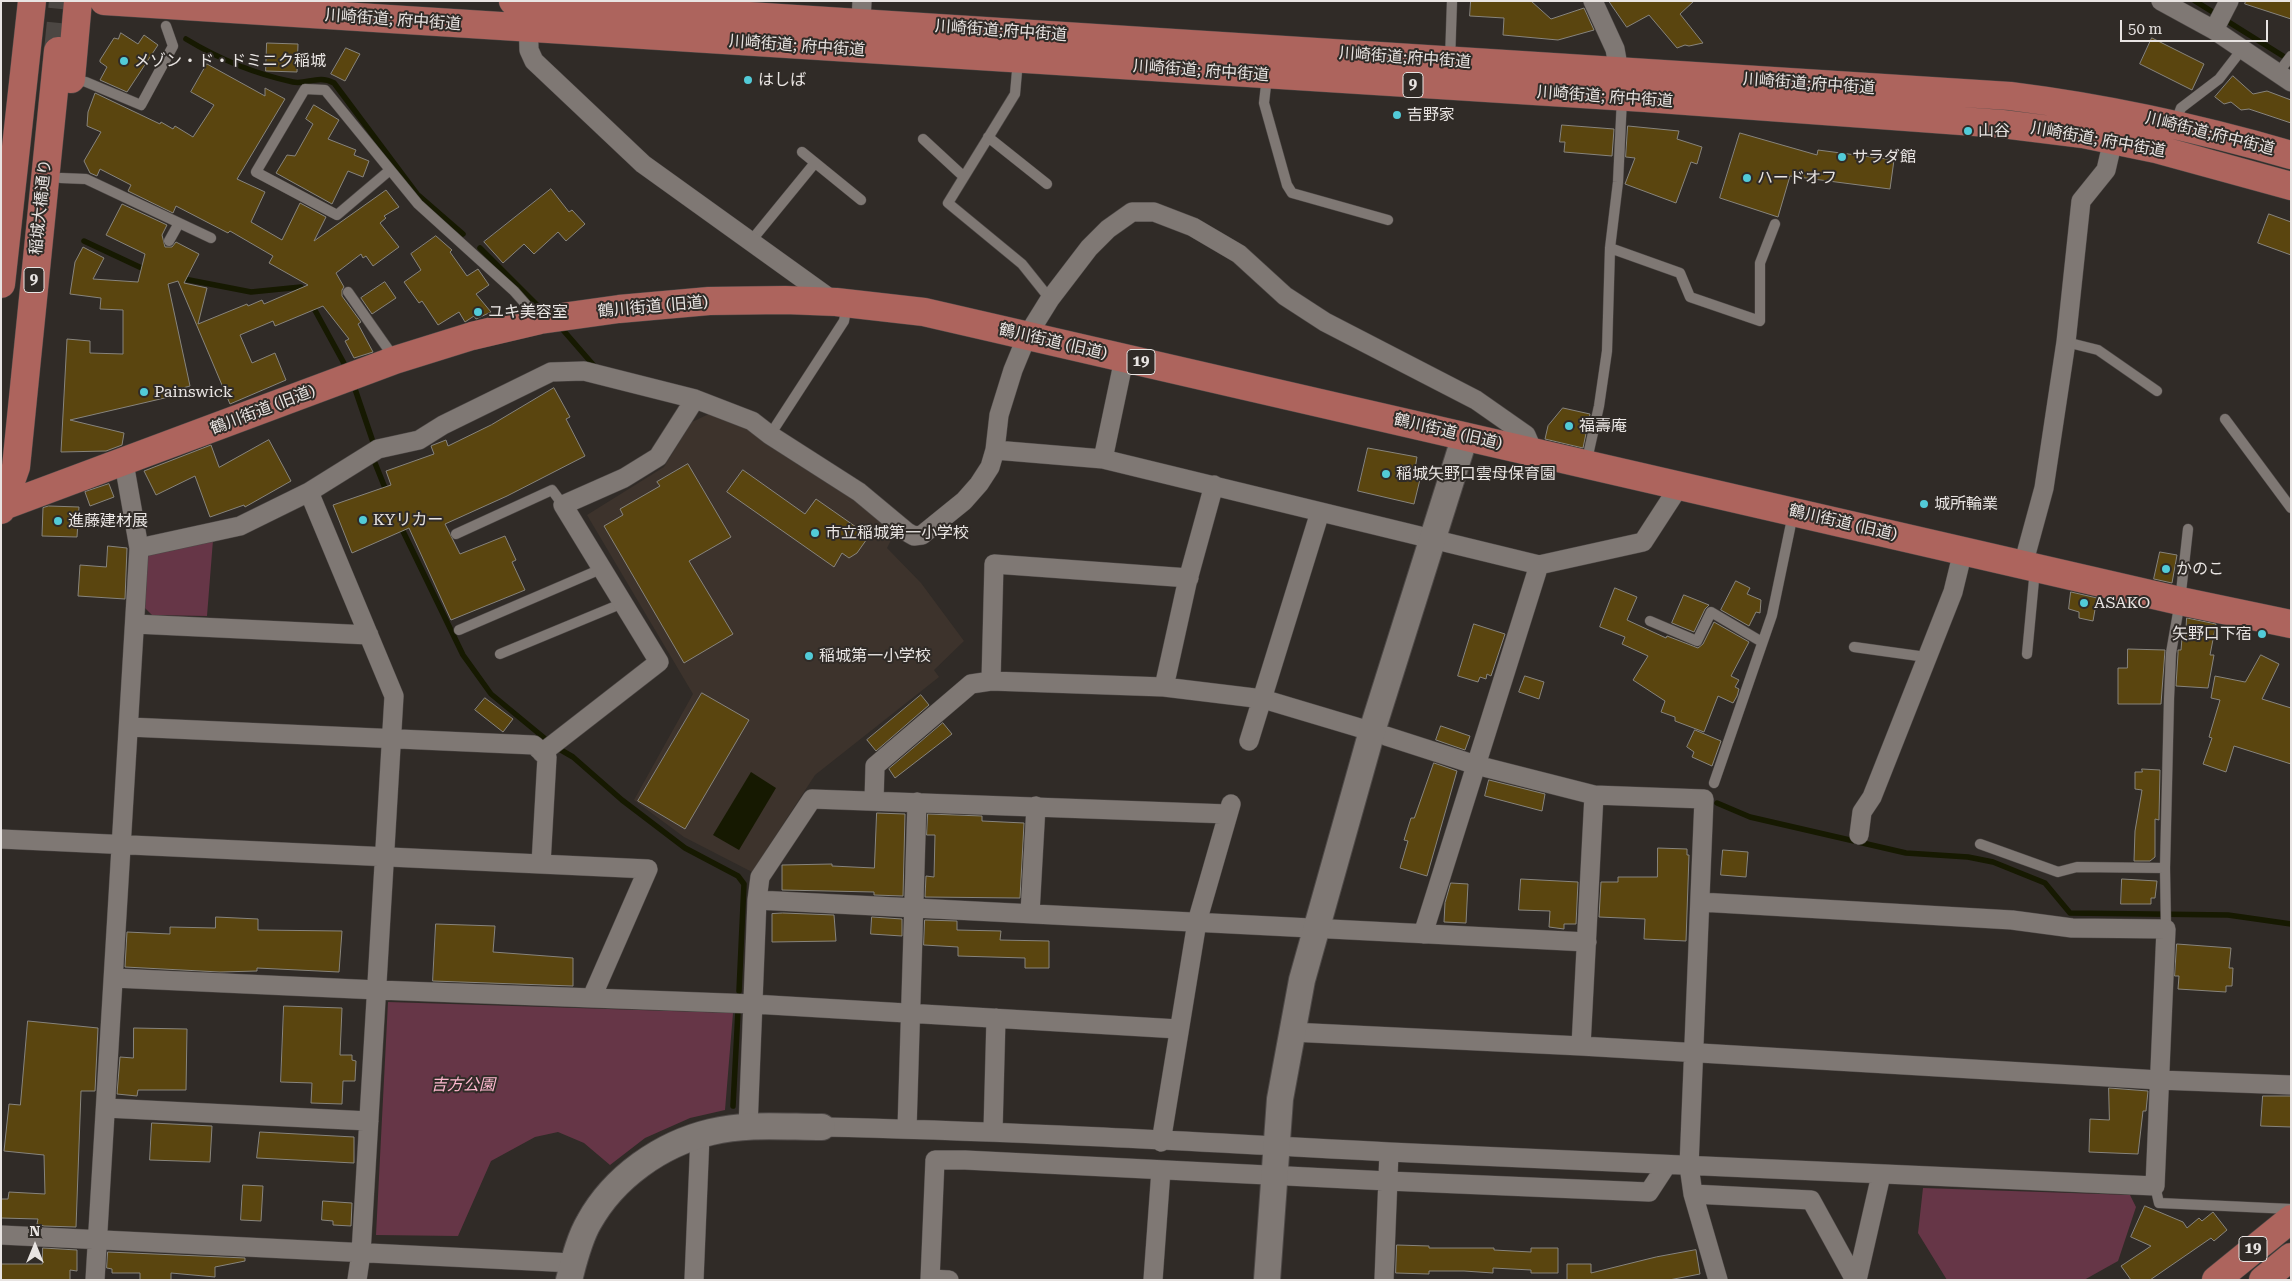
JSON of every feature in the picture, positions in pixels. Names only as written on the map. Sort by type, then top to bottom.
[{"type":"main road","name":"9","points":[[1,284],[32,1]]},
{"type":"main road","name":"9","points":[[17,449],[40,389],[78,1]]},
{"type":"main road","name":"川崎街道; 府中街道","points":[[104,1],[1267,76],[1621,85],[2083,134],[2156,149],[2291,186]]},
{"type":"main road","name":"川崎街道;府中街道","points":[[521,2],[861,12],[1450,61],[1621,85],[2010,96],[2090,106],[2176,124],[2291,155]]},
{"type":"main road","name":"稲城大橋通り","points":[[50,50],[16,467],[1,507],[10,386],[50,50]]},
{"type":"main road","name":"鶴川街道 (旧道)","points":[[1,507],[395,360],[472,336],[540,320],[619,309],[708,301],[785,300],[842,303],[924,312],[2180,601],[2291,624]]},
{"type":"main road","name":"19","points":[[2216,1280],[2291,1219]]},
{"type":"main road","name":"19","points":[[2264,1280],[2291,1258]]},
{"type":"street","points":[[1593,1],[1615,49],[1621,85]]},
{"type":"street","points":[[2161,1],[2214,30],[2284,77]]},
{"type":"street","points":[[521,2],[528,29],[530,50],[534,60],[643,164],[842,303]]},
{"type":"street","points":[[2214,30],[2227,6]]},
{"type":"street","points":[[2029,566],[2044,488],[2066,342],[2081,201],[2106,170],[2113,140]]},
{"type":"street","points":[[139,548],[240,526],[309,492],[378,449],[419,440],[443,425],[551,372],[584,371],[695,399],[752,421],[770,435],[859,492],[914,536],[922,535],[964,501],[979,484],[990,467],[995,450],[999,415],[1027,336],[1050,299],[1089,248],[1108,229],[1132,212],[1154,212],[1193,227],[1239,254],[1285,296],[1325,322],[1476,400],[1526,435],[1533,451]]},
{"type":"street","points":[[1104,459],[1124,358]]},
{"type":"street","points":[[541,864],[547,757],[550,747],[659,662],[563,505],[624,478],[658,457],[695,399]]},
{"type":"street","points":[[1267,1280],[1275,1146],[1280,1099],[1291,1032],[1316,928],[1372,731],[1465,436]]},
{"type":"street","points":[[995,450],[1104,459],[1539,565],[1643,542],[1680,485]]},
{"type":"street","points":[[95,1280],[139,548],[124,462]]},
{"type":"street","points":[[1164,687],[1189,578],[1214,485]]},
{"type":"street","points":[[309,492],[394,696],[378,990],[361,1253],[357,1280]]},
{"type":"street","points":[[1249,741],[1320,512]]},
{"type":"street","points":[[1859,835],[1862,812],[1872,797],[1953,592],[1963,551]]},
{"type":"street","points":[[991,681],[994,564],[1189,578]]},
{"type":"street","points":[[1423,934],[1539,565]]},
{"type":"street","points":[[135,624],[369,635]]},
{"type":"street","points":[[874,801],[875,766],[971,684],[991,681],[1164,687],[1263,698],[1360,728]]},
{"type":"street","points":[[129,727],[550,747]]},
{"type":"street","points":[[1386,736],[1476,765],[1594,795],[1704,799],[1689,1166],[1693,1194],[1718,1280]]},
{"type":"street","points":[[1581,1046],[1594,795]]},
{"type":"street","points":[[748,1127],[757,900],[760,877],[812,799],[1036,806],[1229,809],[1197,922],[1161,1142]]},
{"type":"street","points":[[907,1129],[918,802]]},
{"type":"street","points":[[1030,913],[1036,806]]},
{"type":"street","points":[[1,839],[648,869],[592,997]]},
{"type":"street","points":[[757,900],[1587,942]]},
{"type":"street","points":[[1,1235],[361,1253],[571,1271],[588,1223],[607,1194],[634,1169],[666,1149],[700,1136],[711,1132],[748,1127],[992,1131],[1161,1142],[1666,1166],[2155,1186],[2166,929],[2072,928],[2012,920],[1700,902]]},
{"type":"street","points":[[114,978],[753,1004],[1178,1029]]},
{"type":"street","points":[[992,1131],[996,1018]]},
{"type":"street","points":[[1291,1032],[1581,1046],[2159,1080],[2291,1085]]},
{"type":"street","points":[[106,1108],[369,1121]]},
{"type":"street","points":[[965,1160],[966,1131]]},
{"type":"street","points":[[694,1280],[700,1136]]},
{"type":"street","points":[[1194,1171],[1196,1143]]},
{"type":"street","points":[[1384,1280],[1389,1152]]},
{"type":"street","points":[[949,1280],[930,1279],[935,1160],[1649,1192],[1666,1166]]},
{"type":"street","points":[[1153,1280],[1161,1170]]},
{"type":"street","points":[[1856,1280],[1881,1174]]},
{"type":"street","points":[[1693,1194],[1811,1200],[1856,1280]]},
{"type":"lane","points":[[1450,61],[1452,1]]},
{"type":"lane","points":[[71,79],[86,82],[141,105],[173,46],[166,26]]},
{"type":"lane","points":[[2176,124],[2181,108],[2218,80],[2243,48]]},
{"type":"lane","points":[[2284,77],[2291,56]]},
{"type":"lane","points":[[1018,60],[1015,94],[948,203],[1022,264],[1050,299]]},
{"type":"lane","points":[[1267,76],[1264,103],[1287,185],[1292,193],[1388,220]]},
{"type":"lane","points":[[1586,464],[1599,406],[1607,351],[1610,248],[1618,182],[1621,85]]},
{"type":"lane","points":[[390,170],[337,215],[256,172],[305,89],[325,90],[418,204],[514,291],[540,320]]},
{"type":"lane","points":[[988,136],[1046,184]]},
{"type":"lane","points":[[923,139],[963,176]]},
{"type":"lane","points":[[802,152],[814,164],[861,200]]},
{"type":"lane","points":[[751,240],[814,164]]},
{"type":"lane","points":[[60,178],[86,179],[211,238]]},
{"type":"lane","points":[[169,240],[179,223]]},
{"type":"lane","points":[[1610,248],[1680,273],[1690,297],[1760,321],[1760,263],[1775,224]]},
{"type":"lane","points":[[348,292],[395,360]]},
{"type":"lane","points":[[770,435],[844,321],[842,303]]},
{"type":"lane","points":[[2066,342],[2098,350],[2157,392]]},
{"type":"lane","points":[[2225,419],[2291,508]]},
{"type":"lane","points":[[456,534],[552,490],[563,505]]},
{"type":"lane","points":[[1714,783],[1772,615],[1794,511]]},
{"type":"lane","points":[[2166,929],[2164,868],[2168,699],[2188,529]]},
{"type":"lane","points":[[2027,654],[2029,566]]},
{"type":"lane","points":[[460,630],[601,569]]},
{"type":"lane","points":[[500,654],[623,603]]},
{"type":"lane","points":[[1650,621],[1697,641],[1710,612],[1762,642]]},
{"type":"lane","points":[[1854,647],[1926,657]]},
{"type":"lane","points":[[1980,844],[2058,872],[2077,867],[2164,868]]},
{"type":"lane","points":[[2155,1186],[2159,1203],[2291,1209]]},
{"type":"shaded area","name":"稲城第一小学校","points":[[709,414],[748,429],[857,498],[894,534],[887,548],[921,583],[964,641],[934,670],[939,677],[815,775],[752,872],[684,837],[634,800],[693,694],[587,515],[664,467],[692,422]]},
{"type":"shaded area","points":[[751,772],[776,788],[739,850],[713,835]]},
{"type":"green space","points":[[213,540],[207,616],[152,615],[145,608],[148,555]]},
{"type":"green space","name":"吉方公園","points":[[388,1002],[733,1013],[725,1110],[690,1118],[645,1138],[610,1165],[584,1143],[558,1132],[535,1137],[491,1161],[458,1236],[376,1235]]},
{"type":"green space","points":[[1923,1188],[2130,1195],[2136,1207],[2118,1261],[2084,1280],[1947,1280],[1918,1233]]},
{"type":"building","points":[[1471,1],[1531,1],[1551,19],[1584,8],[1594,30],[1558,40],[1503,35],[1504,18],[1470,16]]},
{"type":"building","points":[[1609,1],[1694,1],[1680,14],[1703,43],[1677,48],[1649,15],[1627,27]]},
{"type":"building","points":[[2246,1],[2291,1],[2291,19],[2245,4]]},
{"type":"building","name":"メゾン・ド・ドミニク稲城","points":[[121,33],[138,44],[144,35],[158,45],[127,92],[100,80],[107,67],[100,60],[114,38],[118,39]]},
{"type":"building","points":[[2152,38],[2204,64],[2192,90],[2140,64]]},
{"type":"building","points":[[267,43],[298,44],[297,72],[266,71]]},
{"type":"building","points":[[346,48],[360,54],[345,81],[331,74]]},
{"type":"building","points":[[207,64],[265,96],[265,88],[285,99],[237,179],[265,192],[251,222],[282,240],[300,203],[326,217],[314,241],[386,190],[399,207],[384,216],[386,218],[380,223],[399,247],[373,266],[366,256],[363,258],[361,254],[336,273],[344,287],[342,296],[361,322],[358,324],[373,352],[354,358],[345,341],[349,339],[323,306],[275,326],[273,321],[240,335],[252,363],[275,353],[286,380],[230,404],[178,281],[168,284],[190,386],[168,392],[169,397],[70,420],[124,433],[122,445],[106,451],[61,452],[67,339],[90,341],[90,353],[123,354],[123,310],[100,309],[101,298],[70,294],[75,262],[83,247],[104,258],[93,279],[138,282],[145,254],[106,235],[122,204],[167,225],[162,235],[165,247],[172,247],[176,242],[199,254],[184,283],[207,288],[198,324],[247,304],[248,306],[262,300],[264,304],[308,285],[269,263],[273,256],[230,231],[228,233],[176,206],[173,213],[128,191],[131,185],[100,169],[97,176],[90,173],[84,161],[101,132],[87,126],[88,112],[95,93],[160,124],[161,122],[173,129],[175,126],[193,137],[214,105],[191,92]]},
{"type":"building","points":[[2233,76],[2253,94],[2267,91],[2291,100],[2291,123],[2249,109],[2241,110],[2231,102],[2224,104],[2215,97]]},
{"type":"building","points":[[314,105],[339,120],[328,139],[356,150],[354,155],[369,161],[363,177],[348,171],[332,204],[276,173],[287,155],[295,156],[313,124],[306,119]]},
{"type":"building","points":[[1562,125],[1614,129],[1612,156],[1564,152],[1565,142],[1560,142]]},
{"type":"building","points":[[1628,126],[1679,131],[1677,139],[1702,147],[1697,164],[1691,162],[1676,203],[1625,184],[1635,158],[1626,157]]},
{"type":"building","points":[[1740,133],[1817,155],[1818,150],[1894,160],[1890,189],[1790,176],[1778,217],[1720,198]]},
{"type":"building","points":[[551,189],[569,212],[572,210],[585,224],[566,241],[558,232],[534,254],[524,244],[503,263],[484,242]]},
{"type":"building","points":[[2269,214],[2291,222],[2291,255],[2258,243]]},
{"type":"building","points":[[436,236],[452,250],[450,252],[467,276],[478,269],[489,285],[476,294],[491,312],[476,319],[474,316],[465,322],[459,312],[438,325],[422,301],[419,303],[404,282],[421,270],[411,254]]},
{"type":"building","points":[[385,282],[396,298],[372,314],[361,298]]},
{"type":"building","points":[[554,388],[570,417],[566,419],[585,456],[507,496],[445,524],[460,554],[505,536],[516,560],[512,562],[525,590],[451,620],[409,528],[352,553],[333,505],[391,485],[386,471],[434,454],[431,446],[446,440],[448,446],[491,425]]},
{"type":"building","points":[[1563,408],[1590,414],[1583,448],[1545,439],[1548,426]]},
{"type":"building","points":[[269,440],[291,481],[245,507],[244,505],[210,517],[195,476],[156,495],[144,471],[211,445],[219,467]]},
{"type":"building","points":[[1368,448],[1417,457],[1415,469],[1422,471],[1414,504],[1358,491]]},
{"type":"building","points":[[688,464],[731,537],[689,561],[733,634],[684,663],[604,526],[623,515],[620,509],[660,486],[657,482]]},
{"type":"building","points":[[743,470],[805,514],[816,499],[869,536],[857,553],[849,558],[842,553],[834,567],[727,492]]},
{"type":"building","points":[[109,484],[114,497],[90,506],[85,492]]},
{"type":"building","points":[[49,506],[79,507],[77,537],[42,536],[43,508]]},
{"type":"building","points":[[108,546],[127,548],[125,599],[78,596],[80,565],[106,567]]},
{"type":"building","points":[[2160,552],[2177,555],[2172,583],[2154,579]]},
{"type":"building","points":[[1736,581],[1750,588],[1747,594],[1761,600],[1760,613],[1756,612],[1749,626],[1721,610]]},
{"type":"building","points":[[1615,588],[1637,597],[1627,620],[1666,638],[1667,636],[1698,648],[1703,644],[1714,622],[1749,642],[1731,676],[1739,680],[1735,687],[1739,689],[1737,696],[1733,703],[1718,696],[1704,732],[1675,721],[1675,717],[1661,712],[1665,701],[1633,680],[1648,656],[1622,644],[1625,637],[1600,627]]},
{"type":"building","points":[[2071,592],[2097,598],[2093,621],[2079,618],[2079,612],[2069,609]]},
{"type":"building","points":[[1684,595],[1709,605],[1705,609],[1694,632],[1672,623]]},
{"type":"building","points":[[2187,618],[2216,624],[2210,655],[2214,655],[2208,688],[2176,686],[2178,650],[2181,650],[2182,638],[2185,639]]},
{"type":"building","points":[[1474,624],[1505,634],[1491,676],[1487,674],[1486,679],[1480,677],[1478,682],[1458,676]]},
{"type":"building","points":[[2128,649],[2165,650],[2161,704],[2118,704],[2118,668],[2127,668]]},
{"type":"building","points":[[2261,655],[2279,664],[2262,699],[2291,708],[2291,764],[2234,746],[2226,772],[2203,764],[2212,738],[2209,737],[2220,700],[2211,698],[2215,676],[2245,682]]},
{"type":"building","points":[[1525,676],[1544,682],[1539,699],[1519,692]]},
{"type":"building","points":[[702,693],[749,720],[685,829],[638,801]]},
{"type":"building","points":[[921,695],[929,705],[876,751],[867,740]]},
{"type":"building","points":[[485,698],[513,719],[503,732],[475,710]]},
{"type":"building","points":[[943,723],[952,734],[895,778],[889,769]]},
{"type":"building","points":[[1441,726],[1470,736],[1465,750],[1436,740]]},
{"type":"building","points":[[1695,730],[1721,741],[1712,766],[1692,757],[1694,752],[1687,747]]},
{"type":"building","points":[[1434,763],[1457,771],[1427,876],[1400,868],[1408,841],[1404,840],[1411,818],[1414,818]]},
{"type":"building","points":[[2142,769],[2160,770],[2159,820],[2155,819],[2155,857],[2150,861],[2134,861],[2135,831],[2142,790],[2135,789],[2135,772],[2142,772]]},
{"type":"building","points":[[1489,780],[1545,794],[1542,811],[1485,796]]},
{"type":"building","points":[[877,813],[905,814],[903,896],[874,895],[874,892],[782,890],[782,865],[832,864],[832,866],[874,868]]},
{"type":"building","points":[[928,814],[982,816],[982,821],[1024,823],[1020,898],[925,897],[926,876],[934,877],[935,835],[927,835]]},
{"type":"building","points":[[1658,848],[1687,849],[1687,855],[1689,855],[1686,941],[1644,939],[1645,919],[1599,917],[1601,882],[1618,882],[1618,877],[1657,877]]},
{"type":"building","points":[[1723,850],[1748,852],[1746,877],[1721,875]]},
{"type":"building","points":[[1521,879],[1578,882],[1576,924],[1564,924],[1564,929],[1549,927],[1550,911],[1519,910]]},
{"type":"building","points":[[2122,879],[2157,881],[2155,898],[2151,898],[2151,904],[2121,904]]},
{"type":"building","points":[[1451,883],[1468,884],[1466,923],[1444,922],[1445,903]]},
{"type":"building","points":[[772,914],[834,915],[836,941],[772,942]]},
{"type":"building","points":[[216,917],[258,919],[258,930],[342,931],[339,972],[257,968],[257,971],[220,972],[125,967],[127,932],[170,934],[170,927],[215,928]]},
{"type":"building","points":[[872,917],[902,919],[902,936],[871,934]]},
{"type":"building","points":[[925,920],[957,921],[957,930],[1001,931],[1000,940],[1049,941],[1049,968],[1025,968],[1025,958],[958,956],[958,947],[924,945]]},
{"type":"building","points":[[436,924],[495,926],[493,952],[573,958],[573,986],[433,981]]},
{"type":"building","points":[[2177,944],[2231,948],[2229,968],[2233,968],[2232,986],[2226,986],[2226,992],[2178,989],[2179,976],[2175,976]]},
{"type":"building","points":[[284,1006],[342,1008],[340,1055],[352,1055],[352,1060],[356,1061],[355,1081],[343,1081],[342,1104],[311,1103],[312,1083],[281,1082]]},
{"type":"building","points":[[28,1021],[98,1028],[95,1091],[81,1091],[76,1227],[44,1226],[37,1224],[38,1219],[1,1218],[1,1199],[8,1199],[9,1192],[45,1194],[44,1155],[4,1151],[9,1104],[20,1105]]},
{"type":"building","points":[[134,1028],[187,1029],[186,1090],[138,1090],[137,1096],[117,1094],[120,1057],[133,1058]]},
{"type":"building","points":[[2109,1088],[2148,1091],[2146,1111],[2143,1111],[2138,1154],[2089,1152],[2090,1119],[2109,1120]]},
{"type":"building","points":[[2263,1096],[2291,1096],[2291,1127],[2261,1126]]},
{"type":"building","points":[[152,1123],[212,1126],[210,1162],[150,1160]]},
{"type":"building","points":[[260,1132],[354,1137],[354,1163],[257,1158]]},
{"type":"building","points":[[243,1185],[263,1186],[261,1221],[241,1220]]},
{"type":"building","points":[[323,1201],[352,1203],[351,1226],[333,1225],[333,1221],[322,1220]]},
{"type":"building","points":[[2145,1206],[2183,1222],[2187,1228],[2199,1218],[2202,1221],[2213,1212],[2227,1230],[2214,1241],[2211,1238],[2150,1280],[2131,1280],[2121,1266],[2151,1246],[2131,1237]]},
{"type":"building","points":[[1397,1245],[1429,1246],[1429,1248],[1494,1248],[1494,1250],[1531,1252],[1531,1248],[1558,1248],[1558,1273],[1531,1273],[1531,1270],[1493,1268],[1493,1273],[1429,1271],[1429,1274],[1396,1273]]},
{"type":"building","points":[[43,1248],[77,1250],[77,1271],[70,1270],[70,1280],[1,1280],[1,1264],[42,1264]]},
{"type":"building","points":[[1696,1250],[1700,1274],[1669,1280],[1567,1280],[1567,1264],[1591,1264],[1591,1273],[1656,1257]]},
{"type":"building","points":[[108,1252],[245,1258],[245,1261],[215,1267],[215,1277],[171,1273],[171,1280],[140,1280],[140,1273],[112,1273],[112,1269],[107,1268]]},
{"type":"waterway","points":[[2195,1],[2283,56]]},
{"type":"waterway","points":[[186,39],[224,59],[265,75],[298,83],[323,79],[334,83],[417,194],[463,234]]},
{"type":"waterway","points":[[84,241],[148,271]]},
{"type":"waterway","points":[[480,248],[541,309]]},
{"type":"waterway","points":[[179,278],[251,292],[301,287],[305,293]]},
{"type":"waterway","points":[[311,303],[346,367]]},
{"type":"waterway","points":[[563,330],[596,368]]},
{"type":"waterway","points":[[354,386],[373,442]]},
{"type":"waterway","points":[[375,463],[387,493]]},
{"type":"waterway","points":[[400,525],[463,655],[491,694],[554,746],[573,757],[622,800],[685,848],[738,876],[744,884],[739,991]]},
{"type":"waterway","points":[[1717,803],[1750,817],[1906,853],[1968,857],[1993,862],[2045,883],[2070,913],[2228,915],[2291,924]]},
{"type":"waterway","points":[[733,1106],[738,1011]]},
{"type":"tunnel","points":[[58,51],[63,1]]},
{"type":"place","name":"メゾン・ド・ドミニク稲城","points":[[124,61]]},
{"type":"place","name":"はしば","points":[[748,80]]},
{"type":"place","name":"吉野家","points":[[1397,115]]},
{"type":"place","name":"山谷","points":[[1968,131]]},
{"type":"place","name":"サラダ館","points":[[1842,157]]},
{"type":"place","name":"ハードオフ","points":[[1747,178]]},
{"type":"place","name":"ユキ美容室","points":[[478,312]]},
{"type":"place","name":"Painswick","points":[[144,392]]},
{"type":"place","name":"福壽庵","points":[[1569,426]]},
{"type":"place","name":"稲城矢野口雲母保育園","points":[[1386,474]]},
{"type":"place","name":"城所輪業","points":[[1924,504]]},
{"type":"place","name":"KYリカー","points":[[363,520]]},
{"type":"place","name":"進藤建材展","points":[[58,521]]},
{"type":"place","name":"市立稲城第一小学校","points":[[815,533]]},
{"type":"place","name":"かのこ","points":[[2166,569]]},
{"type":"place","name":"ASAKO","points":[[2084,603]]},
{"type":"place","name":"矢野口下宿","points":[[2262,634]]},
{"type":"place","name":"稲城第一小学校","points":[[809,656]]}]
